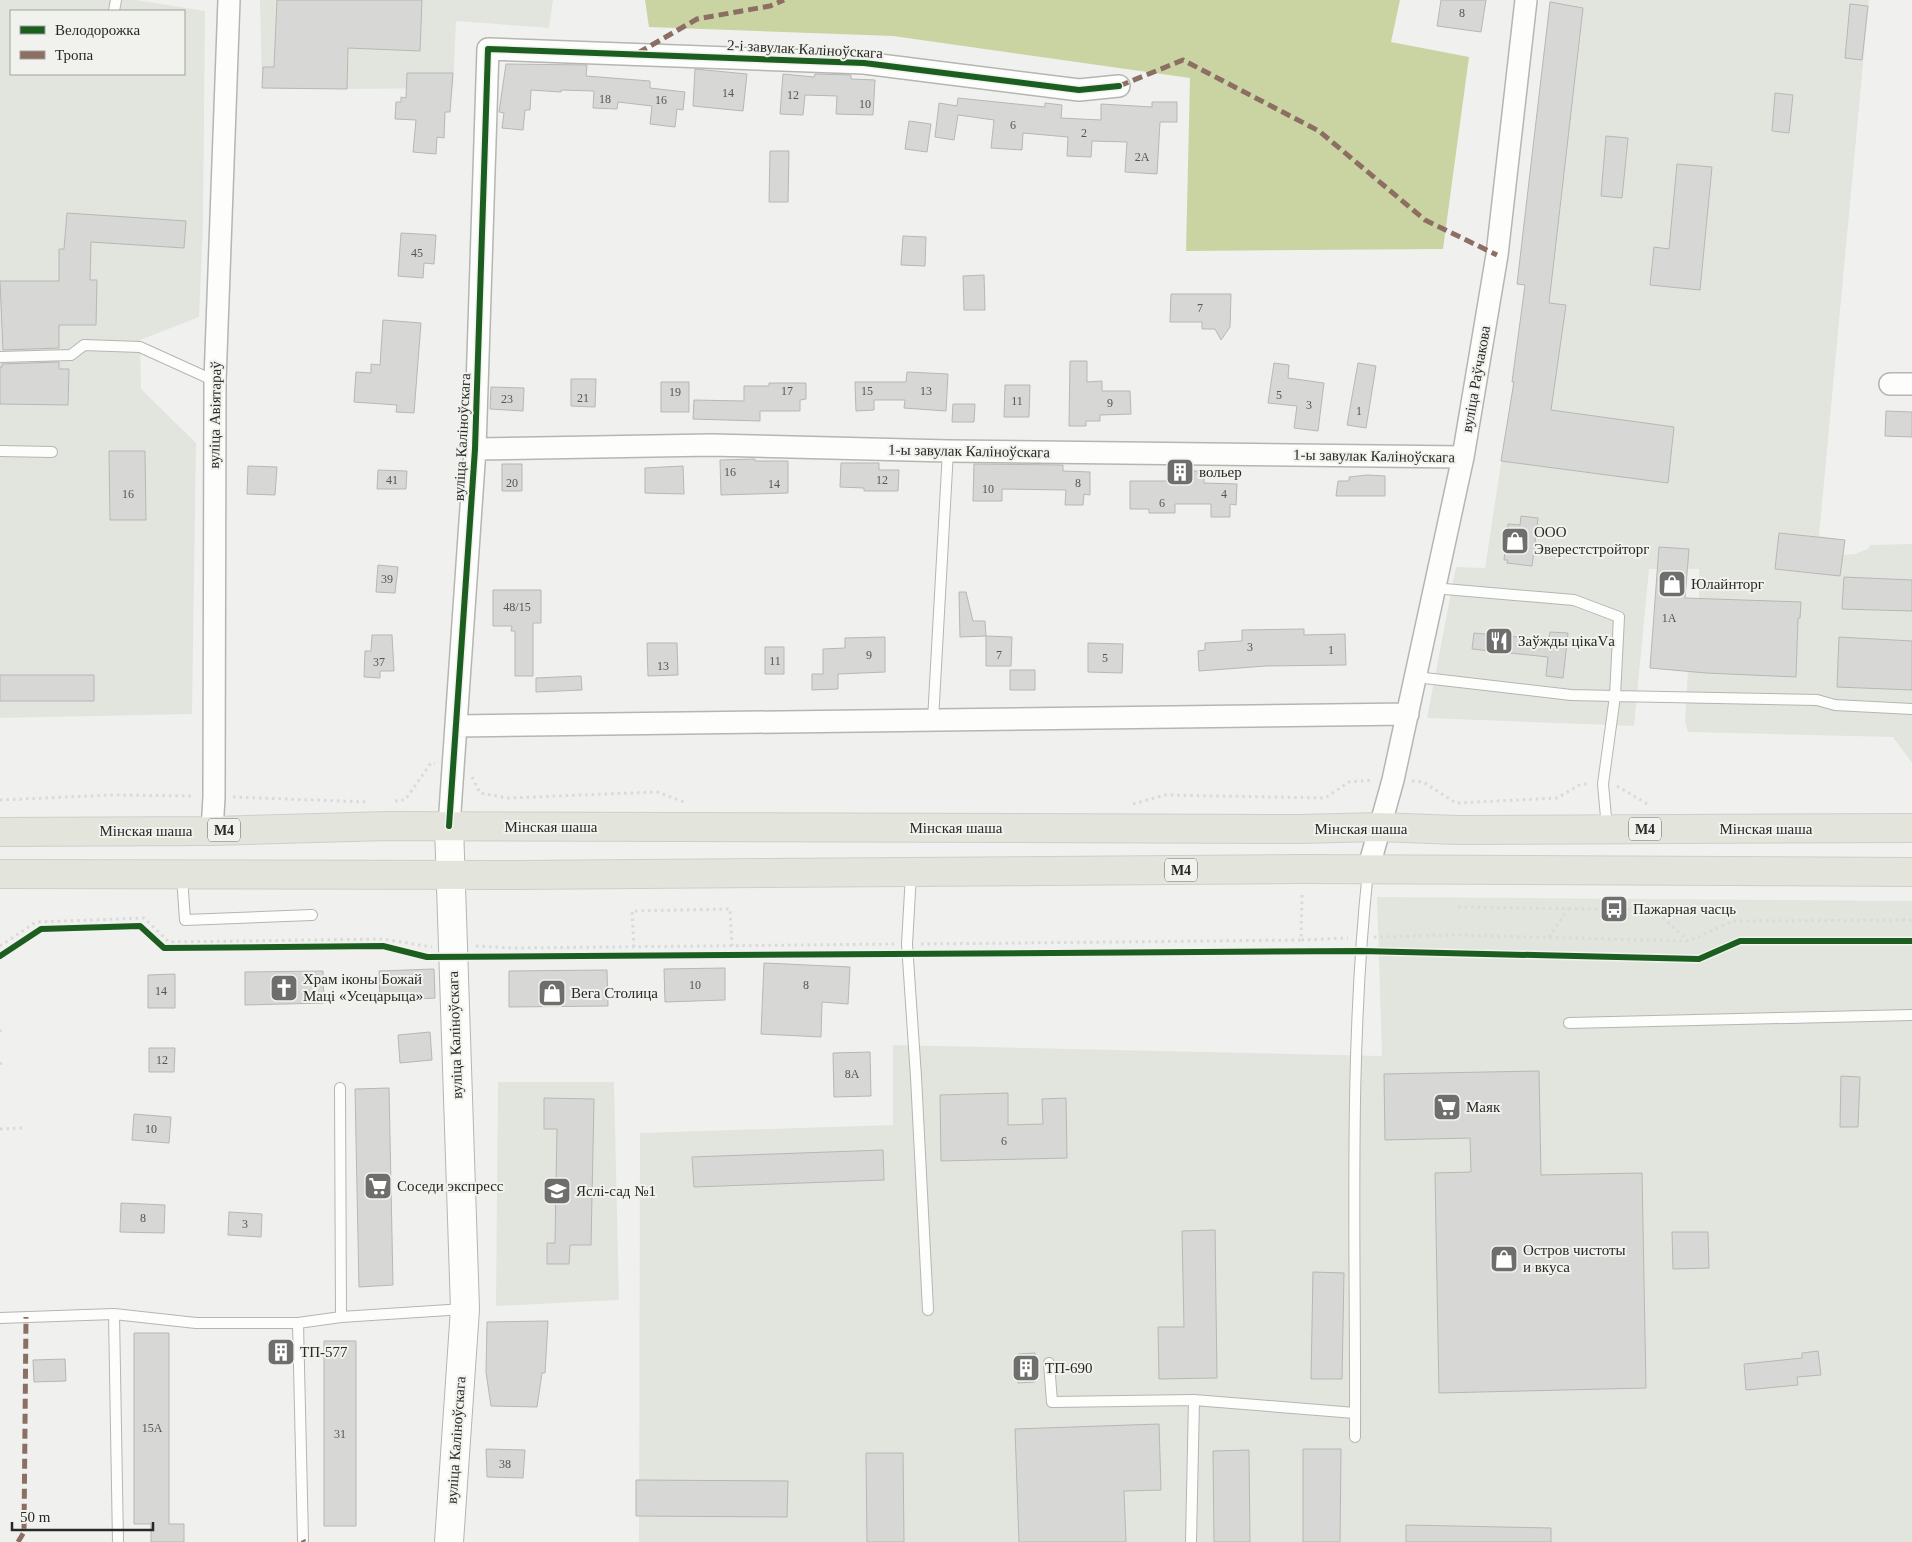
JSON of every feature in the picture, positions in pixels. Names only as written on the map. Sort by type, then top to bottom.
[{"type":"main road","name":"Мінская шаша","points":[[0,832],[212,831],[449,826],[1182,829],[1378,827],[1457,830],[1912,828]]},
{"type":"main road","name":"вуліца Каліноўскага","points":[[449,826],[449,875],[465,1309],[449,1542]]},
{"type":"main road","name":"М4","points":[[0,874],[182,876],[449,875],[1302,869],[1912,872]]},
{"type":"street","name":"вуліца Авіятараў","points":[[212,831],[214,780],[214,381],[229,0]]},
{"type":"street","name":"вуліца Раўчакова","points":[[1368,870],[1378,827],[1393,780],[1416,677],[1433,588],[1463,457],[1497,255],[1526,0]]},
{"type":"street","name":"2-і завулак Каліноўскага","points":[[488,49],[864,63],[1079,90],[1120,86]]},
{"type":"street","name":"вуліца Каліноўскага","points":[[449,826],[475,449],[488,49]]},
{"type":"street","points":[[1890,384],[1912,384]]},
{"type":"street","name":"1-ы завулак Каліноўскага","points":[[475,449],[711,445],[948,451],[1463,457]]},
{"type":"street","points":[[456,726],[1408,714]]},
{"type":"lane","points":[[0,357],[71,354],[84,345],[140,347],[214,381]]},
{"type":"lane","points":[[0,451],[52,452]]},
{"type":"lane","points":[[933,720],[948,451]]},
{"type":"lane","points":[[1433,588],[1574,600],[1619,617],[1615,696],[1603,784],[1607,829]]},
{"type":"lane","points":[[1416,677],[1571,695],[1817,700],[1835,706],[1912,710]]},
{"type":"lane","points":[[1355,1437],[1355,1081],[1360,938],[1368,870]]},
{"type":"lane","points":[[911,872],[907,944],[916,1067],[928,1310]]},
{"type":"lane","points":[[182,876],[184,920],[312,915]]},
{"type":"lane","points":[[1569,1023],[1912,1015]]},
{"type":"lane","points":[[340,1088],[341,1317]]},
{"type":"lane","points":[[0,1318],[114,1314],[196,1323],[298,1322],[341,1317],[465,1309]]},
{"type":"lane","points":[[114,1314],[118,1542]]},
{"type":"lane","points":[[298,1322],[303,1540]]},
{"type":"lane","points":[[1049,1363],[1052,1402],[1194,1400],[1355,1413]]},
{"type":"lane","points":[[1191,1542],[1194,1400]]},
{"type":"path","points":[[1299,799],[1325,798],[1349,782],[1393,780],[1423,782],[1456,803],[1557,798],[1580,784],[1603,784],[1620,786],[1652,807]]},
{"type":"path","points":[[1301,940],[1302,895]]},
{"type":"path","points":[[1458,907],[1655,910],[1689,941]]},
{"type":"path","points":[[634,947],[632,911],[730,909],[732,946]]},
{"type":"path","points":[[1548,938],[1568,909]]},
{"type":"path","points":[[0,946],[36,922],[144,918],[170,942],[382,939],[426,947],[513,948],[1301,940],[1456,935],[1689,941],[1732,921],[1912,920]]},
{"type":"path","points":[[41,929],[140,926],[164,948],[383,946],[400,950]]},
{"type":"path","points":[[502,955],[581,955]]},
{"type":"path","points":[[0,1129],[23,1128]]},
{"type":"shaded area","points":[[0,0],[136,0],[205,11],[203,224],[199,317],[140,340],[141,389],[196,443],[192,714],[0,718]]},
{"type":"shaded area","points":[[260,0],[553,0],[549,28],[456,21],[453,88],[347,89],[262,88]]},
{"type":"shaded area","points":[[1550,0],[1869,0],[1819,536],[1845,540],[1843,555],[1855,554],[1868,549],[1870,545],[1912,544],[1912,763],[1893,737],[1688,732],[1685,722],[1692,598],[1699,598],[1699,569],[1649,569],[1634,726],[1427,718],[1456,567],[1485,568],[1510,405],[1525,285],[1517,284]]},
{"type":"shaded area","points":[[1377,897],[1912,901],[1912,1542],[639,1542],[640,1133],[893,1125],[893,1045],[1382,1056]]},
{"type":"shaded area","name":"Яслі-сад №1","points":[[498,1082],[614,1082],[619,1300],[496,1306]]},
{"type":"green space","points":[[645,0],[1400,0],[1391,42],[1469,57],[1443,249],[1186,251],[1190,78],[893,36],[649,27]]},
{"type":"building","points":[[277,0],[422,0],[420,51],[348,48],[347,89],[262,88],[263,67],[274,67]]},
{"type":"building","points":[[1441,0],[1486,0],[1481,32],[1437,26]]},
{"type":"building","points":[[1550,2],[1583,8],[1549,303],[1566,305],[1551,410],[1674,427],[1668,483],[1501,461],[1514,382],[1512,382],[1525,285],[1517,284]]},
{"type":"building","points":[[1850,4],[1868,6],[1862,60],[1845,58]]},
{"type":"building","points":[[506,64],[587,65],[586,76],[650,81],[650,88],[685,92],[683,110],[677,109],[675,127],[650,124],[652,106],[618,102],[617,109],[593,108],[594,91],[561,90],[561,92],[531,90],[530,110],[525,110],[523,130],[502,128],[504,113],[499,112]]},
{"type":"building","points":[[695,69],[747,74],[743,111],[693,106]]},
{"type":"building","points":[[407,73],[453,73],[450,112],[445,112],[444,138],[437,137],[436,154],[413,152],[416,120],[395,119],[396,102],[401,102],[401,97],[406,98]]},
{"type":"building","points":[[783,74],[814,77],[815,74],[851,75],[851,79],[875,80],[873,115],[836,114],[837,96],[805,95],[803,115],[780,114]]},
{"type":"building","points":[[1775,93],[1793,95],[1789,133],[1772,131]]},
{"type":"building","points":[[958,98],[1045,107],[1045,103],[1062,105],[1061,118],[1101,120],[1101,104],[1152,107],[1152,102],[1177,102],[1177,122],[1160,122],[1157,174],[1125,172],[1127,142],[1092,141],[1091,157],[1067,156],[1068,137],[1023,133],[1022,150],[991,148],[994,120],[958,115],[954,140],[935,137],[939,103],[957,106]]},
{"type":"building","points":[[909,121],[931,124],[927,152],[905,149]]},
{"type":"building","points":[[1606,136],[1628,138],[1622,198],[1601,196]]},
{"type":"building","points":[[770,151],[789,151],[788,202],[769,202]]},
{"type":"building","points":[[1677,164],[1712,167],[1700,290],[1650,285],[1654,247],[1669,249]]},
{"type":"building","points":[[67,213],[186,221],[184,248],[91,242],[90,280],[97,280],[96,325],[59,325],[59,348],[3,350],[0,281],[59,281],[59,249],[64,249]]},
{"type":"building","points":[[401,233],[436,235],[434,264],[424,263],[423,278],[398,276]]},
{"type":"building","points":[[903,236],[926,237],[925,266],[901,265]]},
{"type":"building","points":[[984,275],[985,310],[964,310],[963,276]]},
{"type":"building","points":[[1171,294],[1231,294],[1230,327],[1221,340],[1215,329],[1202,329],[1202,322],[1170,322]]},
{"type":"building","points":[[383,320],[421,323],[414,413],[396,412],[397,405],[354,402],[356,372],[371,373],[371,364],[380,365]]},
{"type":"building","points":[[1070,361],[1087,361],[1087,382],[1102,381],[1102,391],[1130,391],[1131,414],[1100,415],[1100,421],[1086,421],[1086,426],[1069,426]]},
{"type":"building","points":[[59,362],[59,369],[69,369],[68,405],[0,404],[0,367],[2,367],[2,364]]},
{"type":"building","points":[[1274,363],[1289,365],[1288,378],[1324,383],[1318,431],[1294,428],[1297,406],[1268,403]]},
{"type":"building","points":[[1358,363],[1376,366],[1366,428],[1347,425]]},
{"type":"building","points":[[907,372],[948,374],[946,411],[904,408],[905,400],[874,400],[874,410],[856,411],[855,382],[906,382]]},
{"type":"building","points":[[571,379],[596,379],[595,407],[571,406]]},
{"type":"building","points":[[661,382],[689,382],[689,412],[661,412]]},
{"type":"building","points":[[769,383],[806,383],[806,399],[800,400],[800,411],[760,411],[760,421],[693,419],[694,400],[744,401],[744,386],[769,386]]},
{"type":"building","points":[[1005,385],[1030,385],[1029,417],[1004,417]]},
{"type":"building","points":[[491,387],[524,388],[523,411],[490,409]]},
{"type":"building","points":[[953,404],[975,404],[974,422],[952,422]]},
{"type":"building","points":[[1886,411],[1912,412],[1912,437],[1885,436]]},
{"type":"building","points":[[109,451],[145,451],[146,520],[110,520]]},
{"type":"building","points":[[755,459],[755,461],[788,461],[788,493],[721,495],[720,460]]},
{"type":"building","points":[[841,463],[879,463],[879,470],[899,470],[898,491],[864,491],[864,488],[840,487]]},
{"type":"building","points":[[502,464],[522,464],[522,491],[502,491]]},
{"type":"building","points":[[974,464],[1063,465],[1063,471],[1090,472],[1090,495],[1084,494],[1083,505],[1065,505],[1066,490],[1002,489],[1002,501],[973,501]]},
{"type":"building","points":[[248,466],[277,467],[275,495],[247,494]]},
{"type":"building","points":[[683,466],[684,494],[645,493],[645,468]]},
{"type":"building","points":[[378,470],[407,471],[406,489],[377,489]]},
{"type":"building","points":[[1177,471],[1204,471],[1204,483],[1237,484],[1236,505],[1230,504],[1230,517],[1211,517],[1211,504],[1175,504],[1175,513],[1149,513],[1149,509],[1130,509],[1130,481],[1177,481]]},
{"type":"building","points":[[1385,476],[1385,496],[1336,496],[1338,481],[1349,481],[1349,477]]},
{"type":"building","points":[[1521,516],[1538,518],[1532,566],[1507,563],[1508,560],[1504,560],[1508,524],[1520,525]]},
{"type":"building","points":[[1779,533],[1845,540],[1840,576],[1775,569]]},
{"type":"building","points":[[1659,547],[1689,549],[1685,598],[1801,602],[1800,618],[1798,618],[1796,677],[1706,673],[1650,668]]},
{"type":"building","points":[[378,565],[398,567],[395,593],[376,592]]},
{"type":"building","points":[[1844,577],[1912,580],[1912,611],[1842,609]]},
{"type":"building","points":[[493,590],[541,590],[541,623],[533,623],[533,676],[515,676],[515,631],[511,631],[512,626],[493,626]]},
{"type":"building","points":[[959,592],[966,592],[973,621],[985,621],[986,636],[960,637]]},
{"type":"building","points":[[1304,629],[1304,635],[1345,634],[1346,665],[1266,666],[1199,671],[1198,651],[1205,650],[1205,643],[1242,641],[1242,630]]},
{"type":"building","points":[[1550,632],[1568,633],[1563,678],[1546,676],[1548,657],[1472,649],[1474,633],[1549,640]]},
{"type":"building","points":[[372,635],[392,635],[394,671],[380,671],[380,678],[364,677],[365,651],[371,651]]},
{"type":"building","points":[[986,636],[1012,637],[1011,666],[986,666]]},
{"type":"building","points":[[885,637],[885,672],[838,674],[838,689],[812,690],[812,674],[823,674],[823,649],[845,648],[845,638]]},
{"type":"building","points":[[1839,637],[1912,641],[1912,690],[1837,687]]},
{"type":"building","points":[[647,643],[677,643],[678,675],[648,676]]},
{"type":"building","points":[[1088,643],[1123,644],[1122,673],[1088,672]]},
{"type":"building","points":[[765,647],[784,647],[784,674],[765,674]]},
{"type":"building","points":[[1010,670],[1035,670],[1035,690],[1010,690]]},
{"type":"building","points":[[0,675],[94,675],[94,701],[0,701]]},
{"type":"building","points":[[581,676],[582,690],[536,692],[536,678]]},
{"type":"building","points":[[764,963],[850,967],[848,1004],[822,1002],[821,1037],[761,1034]]},
{"type":"building","points":[[725,968],[725,1000],[665,1002],[664,969]]},
{"type":"building","points":[[434,969],[435,998],[380,1001],[379,971]]},
{"type":"building","points":[[607,970],[608,1006],[509,1007],[509,971]]},
{"type":"building","name":"Храм іконы Божай Маці «Усецарыца»","points":[[323,971],[324,1003],[245,1005],[245,972]]},
{"type":"building","points":[[175,974],[175,1008],[148,1008],[148,975]]},
{"type":"building","points":[[430,1032],[432,1060],[400,1063],[398,1035]]},
{"type":"building","points":[[149,1048],[175,1048],[174,1072],[149,1072]]},
{"type":"building","points":[[870,1052],[871,1096],[834,1097],[833,1053]]},
{"type":"building","points":[[1539,1071],[1541,1175],[1642,1173],[1646,1388],[1439,1393],[1435,1173],[1471,1172],[1470,1138],[1385,1140],[1384,1074]]},
{"type":"building","points":[[1841,1076],[1860,1077],[1858,1127],[1840,1127]]},
{"type":"building","points":[[389,1088],[393,1285],[359,1287],[355,1089]]},
{"type":"building","points":[[1008,1093],[1008,1125],[1043,1124],[1042,1099],[1066,1098],[1067,1158],[941,1161],[940,1095]]},
{"type":"building","points":[[544,1098],[594,1099],[591,1245],[570,1245],[569,1264],[547,1264],[547,1243],[555,1243],[557,1129],[544,1129]]},
{"type":"building","points":[[134,1114],[171,1117],[169,1143],[132,1140]]},
{"type":"building","points":[[883,1150],[884,1180],[694,1187],[692,1157]]},
{"type":"building","points":[[121,1203],[165,1205],[164,1233],[120,1232]]},
{"type":"building","points":[[229,1212],[262,1214],[261,1237],[228,1235]]},
{"type":"building","points":[[1215,1230],[1217,1378],[1159,1379],[1158,1327],[1184,1327],[1182,1231]]},
{"type":"building","points":[[1672,1232],[1708,1232],[1709,1268],[1673,1269]]},
{"type":"building","points":[[1313,1272],[1344,1273],[1342,1379],[1311,1379]]},
{"type":"building","points":[[548,1321],[545,1373],[542,1373],[537,1407],[491,1406],[486,1372],[487,1322]]},
{"type":"building","points":[[134,1333],[169,1333],[169,1524],[184,1524],[184,1542],[151,1542],[151,1524],[134,1524]]},
{"type":"building","points":[[324,1341],[356,1341],[356,1526],[324,1526]]},
{"type":"building","name":"ТП-577","points":[[272,1343],[289,1343],[290,1361],[273,1362]]},
{"type":"building","points":[[1818,1351],[1821,1375],[1797,1377],[1798,1385],[1746,1390],[1744,1364],[1802,1358],[1802,1353]]},
{"type":"building","name":"ТП-690","points":[[1035,1353],[1035,1382],[1018,1383],[1018,1354]]},
{"type":"building","points":[[65,1359],[66,1381],[34,1382],[33,1360]]},
{"type":"building","points":[[1159,1424],[1161,1490],[1124,1491],[1126,1542],[1019,1542],[1015,1429]]},
{"type":"building","points":[[486,1449],[525,1450],[523,1478],[487,1477]]},
{"type":"building","points":[[1303,1449],[1341,1449],[1340,1542],[1303,1542]]},
{"type":"building","points":[[1249,1450],[1250,1542],[1214,1542],[1213,1451]]},
{"type":"building","points":[[866,1453],[903,1453],[904,1542],[867,1542]]},
{"type":"building","points":[[636,1480],[788,1481],[787,1517],[636,1516]]},
{"type":"building","points":[[1406,1525],[1551,1528],[1551,1542],[1406,1542]]},
{"type":"marked path","points":[[638,53],[697,19],[770,6],[784,0]]},
{"type":"marked path","points":[[1119,86],[1183,60],[1319,131],[1425,220],[1497,255]]},
{"type":"marked path","points":[[18,1542],[24,1532],[26,1317]]},
{"type":"cycle path","points":[[449,826],[475,449],[488,49],[864,63],[1079,90],[1119,86]]},
{"type":"cycle path","points":[[0,956],[41,929],[140,926],[164,948],[383,946],[427,957],[1361,951],[1699,959],[1740,941],[1912,941]]},
{"type":"place","name":"вольер","points":[[1180,472]]},
{"type":"place","name":"ООО Эверестстройторг","points":[[1515,541]]},
{"type":"place","name":"Юлайнторг","points":[[1672,584]]},
{"type":"place","name":"Заўжды цікаVа","points":[[1499,641]]},
{"type":"place","name":"Пажарная часць","points":[[1614,909]]},
{"type":"place","name":"Храм іконы Божай Маці «Усецарыца»","points":[[284,988]]},
{"type":"place","name":"Вега Столица","points":[[552,993]]},
{"type":"place","name":"Маяк","points":[[1447,1107]]},
{"type":"place","name":"Соседи экспресс","points":[[378,1186]]},
{"type":"place","name":"Яслі-сад №1","points":[[557,1191]]},
{"type":"place","name":"Остров чистоты и вкуса","points":[[1504,1259]]},
{"type":"place","name":"ТП-577","points":[[281,1352]]},
{"type":"place","name":"ТП-690","points":[[1026,1368]]}]
